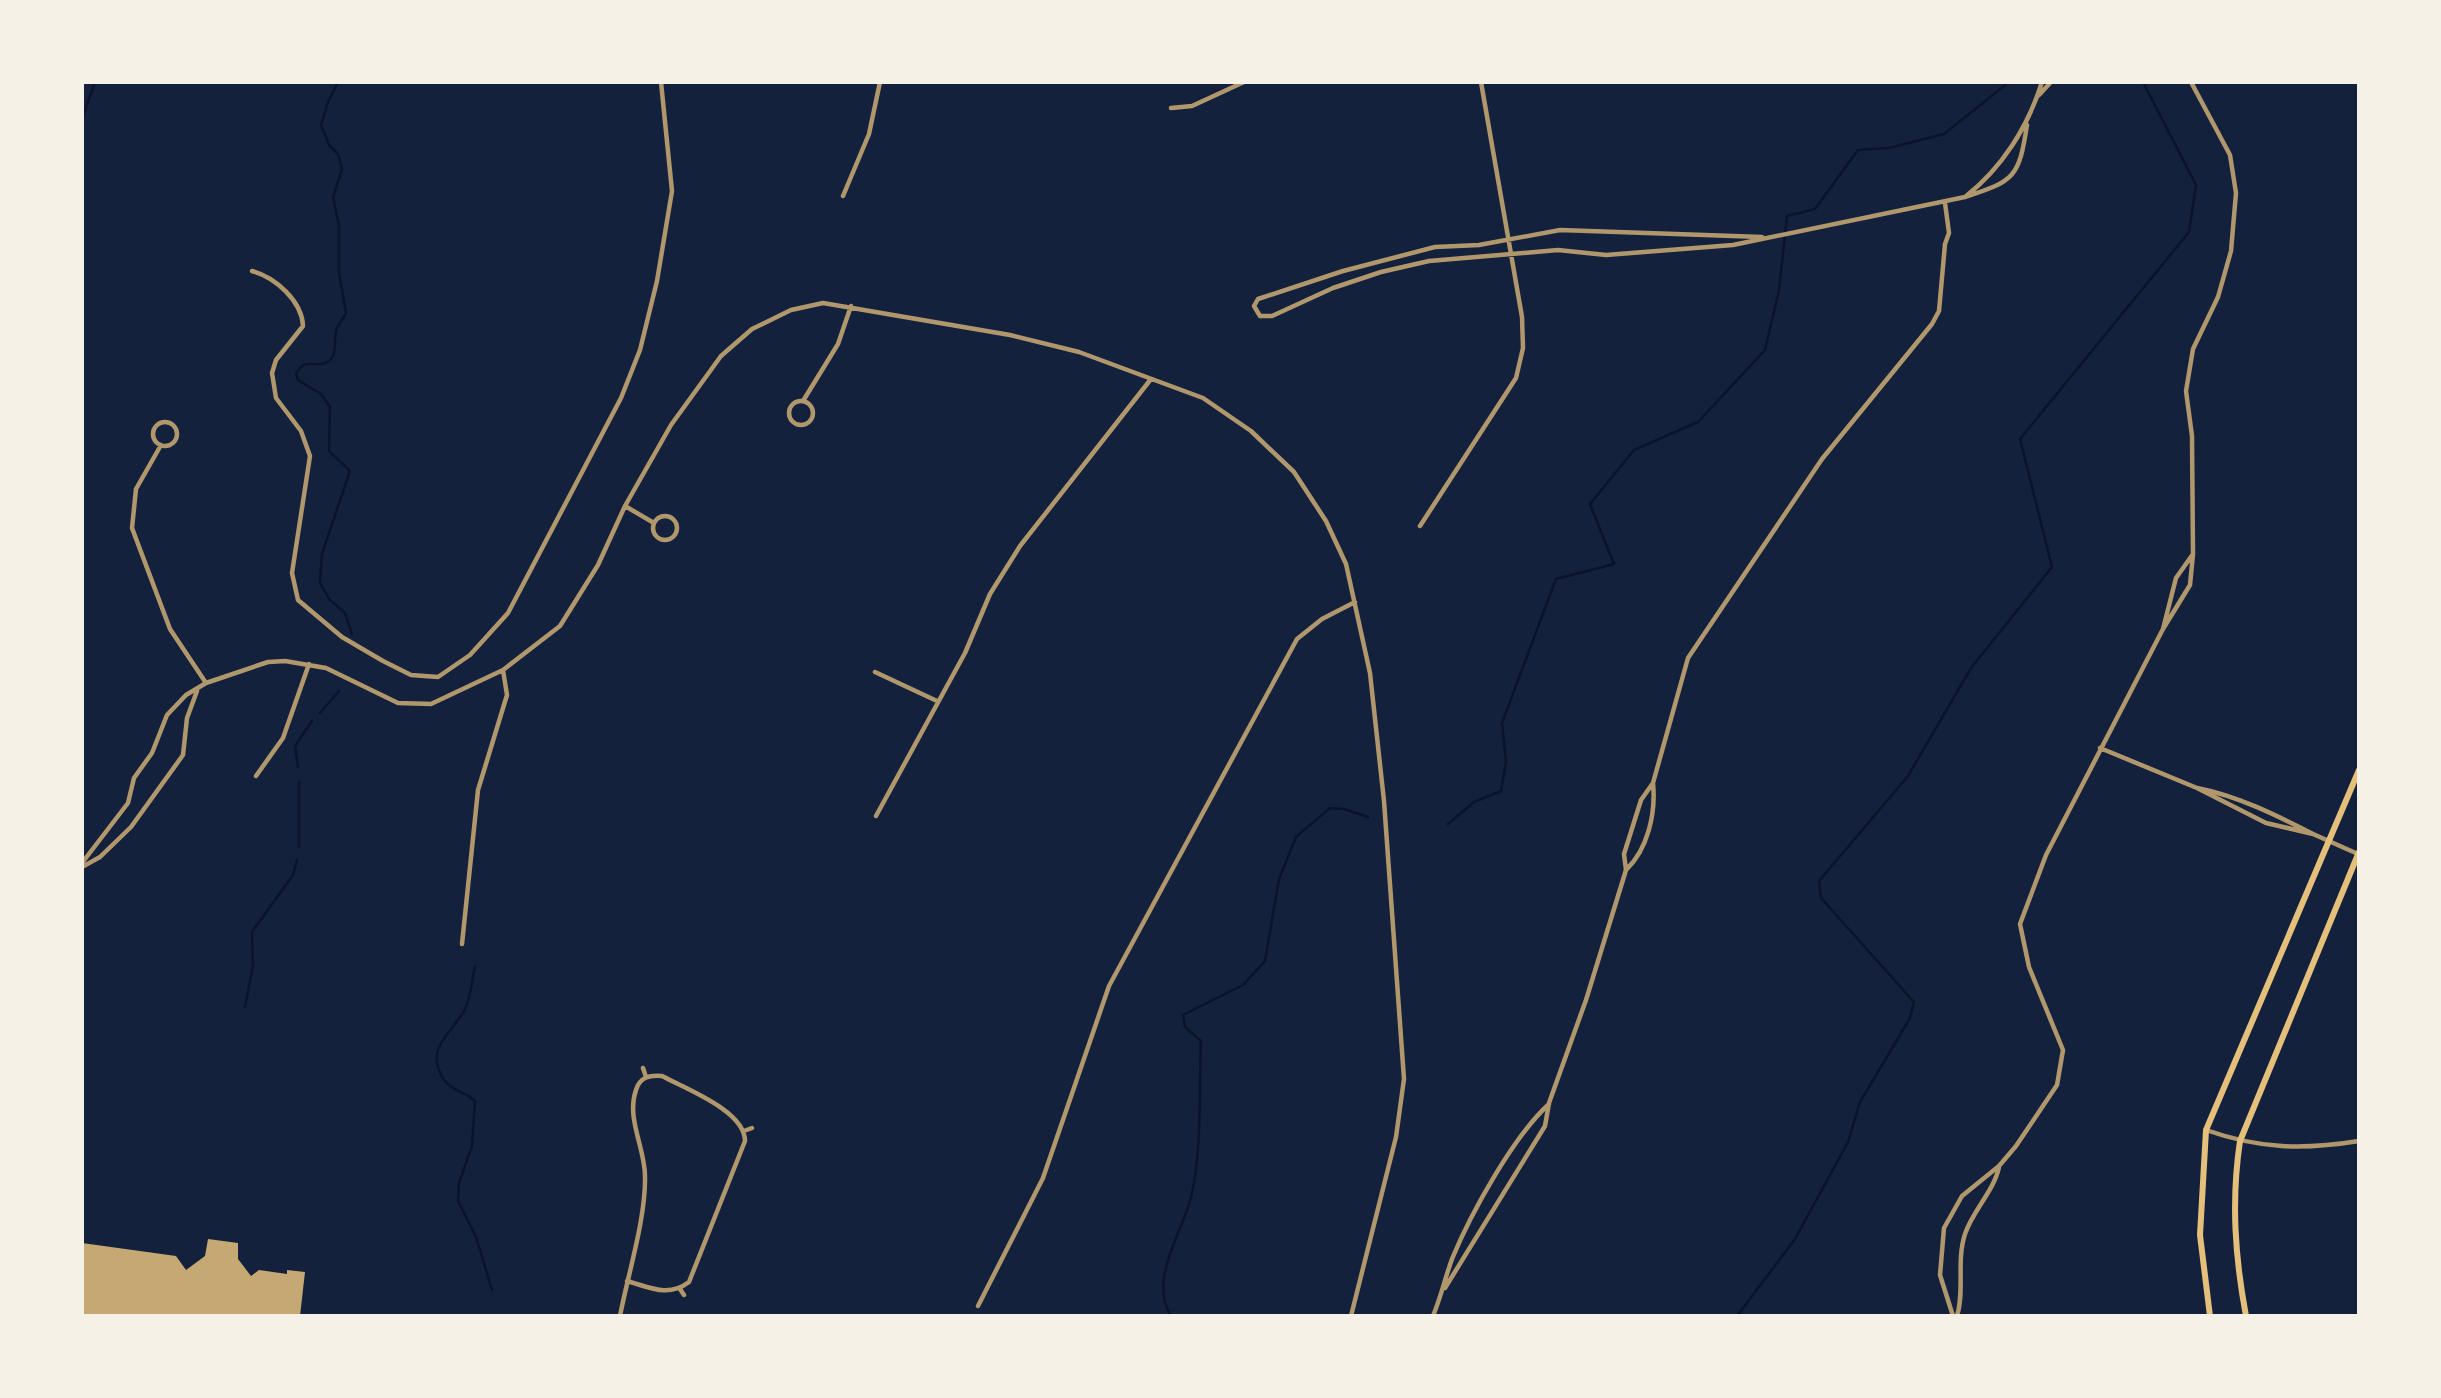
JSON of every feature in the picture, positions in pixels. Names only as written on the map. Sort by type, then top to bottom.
[{"type":"main road","points":[[2210,1316],[2200,1236],[2206,1130],[2359,770]]},
{"type":"main road","points":[[2246,1316],[2236,1263],[2233,1188],[2240,1142],[2359,853]]},
{"type":"street","points":[[252,271],[263,274],[283,290],[303,315],[303,326],[276,360],[272,373],[276,398],[301,431],[310,456],[292,573],[298,600],[342,637],[383,661],[411,675],[438,677],[470,655],[508,613],[621,398],[640,350],[657,281],[672,191],[661,82]]},
{"type":"street","points":[[843,196],[869,134],[880,82]]},
{"type":"street","points":[[1171,108],[1192,106],[1244,82]]},
{"type":"street","points":[[1420,526],[1501,404],[1520,367],[1523,329],[1481,82]]},
{"type":"street","points":[[1965,197],[1999,163],[2026,125],[2042,82]]},
{"type":"street","points":[[2038,96],[2051,82]]},
{"type":"street","points":[[1955,1316],[1940,1275],[1944,1228],[1962,1196],[1999,1166],[2057,1085],[2063,1050],[2029,967],[2020,924],[2046,855],[2163,629],[2190,584],[2193,554],[2192,436],[2186,391],[2193,349],[2218,297],[2231,251],[2236,193],[2230,155],[2191,82]]},
{"type":"street","points":[[1762,237],[1560,230],[1479,245],[1435,247],[1389,258],[1268,295],[1258,299],[1254,306],[1260,316],[1272,316],[1333,288],[1381,272],[1429,261],[1558,250],[1606,255],[1733,245],[1762,237],[1945,203],[1994,188],[2013,177],[2023,151],[2026,125]]},
{"type":"street","points":[[1433,1316],[1445,1288],[1545,1126],[1549,1103],[1586,1000],[1626,870],[1624,854],[1641,800],[1653,783],[1688,658],[1822,459],[1939,311],[1945,244],[1949,233],[1945,203]]},
{"type":"street","points":[[82,865],[128,803],[134,778],[152,753],[167,715],[186,695],[206,683],[268,662],[309,664],[350,678],[398,703],[415,705],[441,701],[503,670],[560,626],[598,565],[625,506],[671,425],[721,356],[752,329],[791,310],[823,303],[1010,335],[1079,352],[1203,398],[1251,431],[1294,472],[1326,521],[1346,564],[1370,673],[1384,801],[1404,1079],[1396,1138],[1351,1316]]},
{"type":"street","points":[[803,401],[812,408],[813,416],[809,422],[800,425],[792,420],[789,413],[795,403],[803,401],[838,344],[851,306]]},
{"type":"street","points":[[876,816],[965,653],[990,594],[1020,546],[1151,379]]},
{"type":"street","points":[[161,445],[154,437],[155,429],[161,423],[171,424],[176,430],[175,441],[161,445],[136,489],[132,528],[170,629],[206,683]]},
{"type":"street","points":[[625,506],[655,523]]},
{"type":"street","points":[[664,516],[672,519],[677,525],[676,533],[671,538],[660,539],[655,534],[655,523],[664,516]]},
{"type":"street","points":[[2163,629],[2176,579],[2193,554]]},
{"type":"street","points":[[978,1306],[1043,1178],[1109,986],[1166,878],[1297,639],[1322,620],[1355,602]]},
{"type":"street","points":[[256,776],[284,738],[309,664]]},
{"type":"street","points":[[461,944],[478,790],[507,695],[503,670]]},
{"type":"street","points":[[875,672],[937,701]]},
{"type":"street","points":[[82,865],[100,857],[131,827],[183,755],[187,718],[197,690]]},
{"type":"street","points":[[2101,748],[2197,788],[2266,823],[2313,834]]},
{"type":"street","points":[[1626,870],[1639,858],[1655,804],[1653,783]]},
{"type":"street","points":[[2197,788],[2218,792],[2274,814],[2327,842],[2359,853]]},
{"type":"street","points":[[643,1068],[646,1077]]},
{"type":"street","points":[[620,1316],[645,1176],[635,1120],[634,1097],[636,1087],[646,1077],[662,1076],[732,1115],[744,1131],[742,1148],[693,1273],[680,1289],[664,1292],[627,1281]]},
{"type":"street","points":[[1445,1288],[1451,1261],[1490,1186],[1532,1119],[1549,1103]]},
{"type":"street","points":[[744,1131],[752,1128]]},
{"type":"street","points":[[2206,1130],[2240,1142],[2307,1148],[2359,1141]]},
{"type":"street","points":[[1955,1316],[1965,1235],[1976,1209],[1996,1180],[1999,1166]]},
{"type":"street","points":[[680,1289],[684,1295]]},
{"type":"building","points":[[208,1239],[238,1243],[238,1259],[251,1276],[259,1270],[287,1274],[287,1270],[305,1272],[300,1316],[82,1316],[82,1243],[176,1256],[186,1270],[205,1256]]},
{"type":"waterway","points":[[82,119],[95,82]]},
{"type":"waterway","points":[[338,82],[321,125],[329,145],[338,154],[342,169],[333,197],[339,226],[339,273],[346,313],[337,328],[334,353],[330,361],[305,364],[296,374],[298,380],[321,394],[330,407],[329,451],[350,471],[322,554],[320,583],[329,599],[345,613],[352,634]]},
{"type":"waterway","points":[[1448,824],[1474,802],[1501,791],[1506,762],[1502,723],[1556,579],[1614,564],[1590,504],[1634,450],[1698,422],[1765,350],[1779,290],[1787,216],[1815,209],[1858,150],[1889,148],[1944,134],[2009,82]]},
{"type":"waterway","points":[[1737,1316],[1795,1239],[1848,1142],[1860,1102],[1910,1018],[1914,1002],[1821,898],[1819,881],[1908,776],[1971,668],[2052,567],[2020,439],[2189,232],[2196,185],[2143,82]]},
{"type":"waterway","points":[[320,713],[339,691]]},
{"type":"waterway","points":[[298,767],[295,746],[312,721]]},
{"type":"waterway","points":[[299,782],[299,847]]},
{"type":"waterway","points":[[1171,1316],[1165,1302],[1165,1271],[1187,1211],[1195,1180],[1199,1120],[1201,1041],[1185,1027],[1183,1015],[1243,985],[1265,961],[1279,879],[1296,837],[1330,808],[1344,809],[1368,817]]},
{"type":"waterway","points":[[245,1007],[253,965],[252,932],[293,875],[297,860]]},
{"type":"waterway","points":[[475,966],[467,1004],[442,1042],[437,1059],[438,1069],[447,1084],[475,1101],[472,1146],[459,1183],[458,1201],[476,1237],[492,1290]]}]
